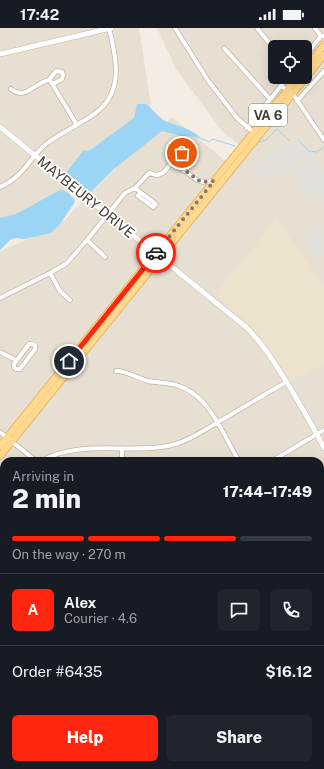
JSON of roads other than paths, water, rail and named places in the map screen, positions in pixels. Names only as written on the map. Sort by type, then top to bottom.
[{"type":"main road","points":[[312,60],[324,45]]},
{"type":"main road","name":"VA 6","points":[[158,255],[214,181],[254,133],[324,55]]},
{"type":"main road","name":"VA 6","points":[[0,456],[10,439],[290,92],[294,84]]},
{"type":"main road","name":"VA 6","points":[[0,446],[10,439]]},
{"type":"street","points":[[0,54],[110,28],[116,62],[116,74],[113,89],[102,107],[77,125],[46,144],[17,177],[0,187]]},
{"type":"street","points":[[175,28],[207,79],[237,118],[254,133]]},
{"type":"street","points":[[256,28],[268,42]]},
{"type":"street","points":[[312,48],[323,36],[315,28]]},
{"type":"street","points":[[224,48],[270,99]]},
{"type":"street","points":[[297,101],[324,71]]},
{"type":"street","points":[[11,89],[16,93],[22,93],[44,82],[51,82],[77,125]]},
{"type":"street","points":[[247,128],[281,86],[290,92],[324,140]]},
{"type":"street","name":"MAYBEURY DRIVE","points":[[0,127],[246,327],[267,351],[324,448]]},
{"type":"street","points":[[0,298],[67,263],[124,193],[135,188],[148,173],[151,172],[162,174],[180,152],[191,161],[184,170]]},
{"type":"street","points":[[172,162],[201,182],[214,181]]},
{"type":"street","points":[[135,188],[141,192]]},
{"type":"street","points":[[87,240],[105,257]]},
{"type":"street","points":[[50,273],[60,291],[70,300]]},
{"type":"street","points":[[29,344],[34,345],[35,349],[20,369],[17,370],[14,367],[16,360],[29,344]]},
{"type":"street","points":[[0,352],[16,360]]},
{"type":"street","points":[[116,371],[124,371],[150,381],[178,385],[191,391],[204,403],[237,457]]},
{"type":"street","points":[[51,457],[79,449],[150,448],[169,446],[190,438],[286,382]]},
{"type":"street","points":[[279,457],[324,430]]},
{"type":"street","points":[[0,432],[31,457]]},
{"type":"street","points":[[122,448],[122,457]]},
{"type":"water","points":[[137,104],[146,104],[163,120],[188,129],[200,137],[182,136],[162,131],[114,169],[90,193],[66,173],[83,151],[90,150],[134,118]]},
{"type":"water","points":[[60,190],[70,194],[75,202],[60,224],[51,233],[24,239],[15,238],[10,240],[0,250],[0,218],[16,214]]},
{"type":"waterway","points":[[259,142],[266,140],[277,129],[290,141]]},
{"type":"waterway","points":[[195,136],[209,142],[213,139],[235,146]]},
{"type":"waterway","points":[[299,141],[309,151],[317,152],[324,147]]}]
